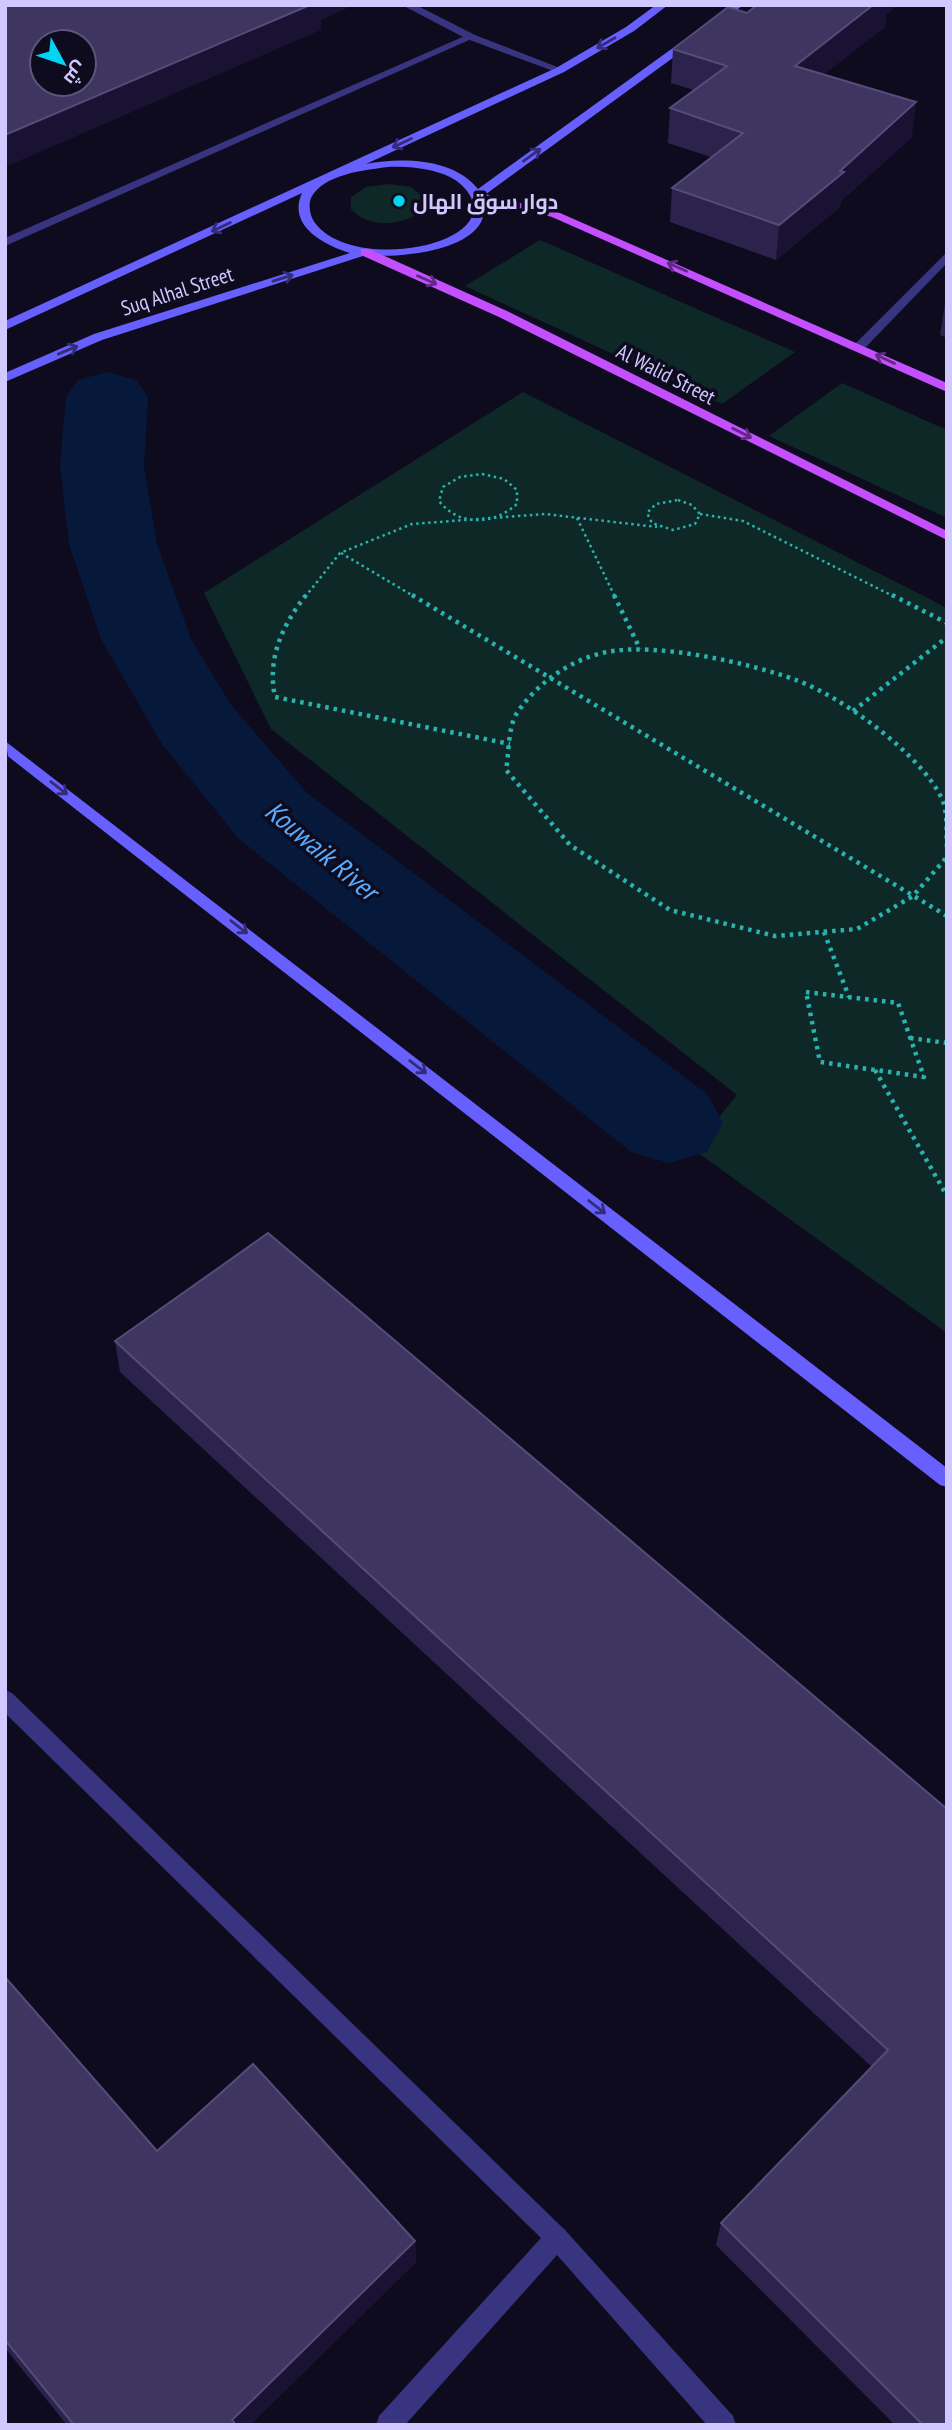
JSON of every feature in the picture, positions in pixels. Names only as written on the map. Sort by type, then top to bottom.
[{"type":"main road","points":[[477,195],[480,209],[475,222],[462,234],[443,244],[419,251],[365,252],[341,247],[322,238],[309,226],[303,214],[304,201],[313,188],[328,177],[560,69],[630,29],[663,5]]},
{"type":"main road","points":[[477,195],[738,5]]},
{"type":"main road","points":[[328,177],[373,164],[400,163],[448,173],[465,183],[477,195],[556,215],[947,388]]},
{"type":"main road","name":"Suq Alhal Street","points":[[5,326],[328,177]]},
{"type":"main road","name":"Suq Alhal Street","points":[[5,377],[98,337],[365,252]]},
{"type":"main road","name":"Al Walid Street","points":[[365,252],[503,314],[947,536]]},
{"type":"main road","points":[[5,746],[947,1479]]},
{"type":"street","points":[[407,5],[471,37],[560,69]]},
{"type":"street","points":[[5,242],[471,37]]},
{"type":"street","points":[[859,347],[947,256]]},
{"type":"street","points":[[5,1699],[557,2238],[723,2425]]},
{"type":"street","points":[[388,2425],[557,2238]]},
{"type":"path","points":[[470,475],[494,476],[512,484],[517,491],[517,504],[503,515],[482,521],[449,513],[439,500],[443,487],[470,475]]},
{"type":"path","points":[[657,527],[647,513],[661,501],[686,502],[699,514],[743,521],[947,623]]},
{"type":"path","points":[[510,744],[275,697],[270,672],[288,618],[340,553],[412,524],[482,521],[545,514],[682,530],[695,524],[699,514]]},
{"type":"path","points":[[577,518],[640,649]]},
{"type":"path","points":[[340,553],[947,916]]},
{"type":"path","points":[[853,712],[947,637]]},
{"type":"path","points":[[947,847],[943,802],[921,768],[886,735],[853,712],[797,680],[693,654],[640,649],[606,652],[548,677],[514,716],[506,769],[570,845],[670,910],[775,936],[857,929],[914,896],[947,857]]},
{"type":"path","points":[[824,932],[849,997]]},
{"type":"path","points":[[806,992],[898,1003],[910,1038],[924,1077],[820,1062],[806,992]]},
{"type":"path","points":[[910,1038],[947,1043]]},
{"type":"path","points":[[875,1070],[947,1196]]},
{"type":"green space","points":[[389,184],[411,187],[425,198],[422,211],[405,220],[385,223],[366,220],[351,209],[351,197],[366,187]]},
{"type":"green space","points":[[540,240],[795,352],[722,404],[465,286]]},
{"type":"green space","points":[[842,383],[947,430],[947,518],[769,436]]},
{"type":"green space","points":[[523,392],[947,608],[947,1333],[693,1149],[737,1095],[271,729],[204,593]]},
{"type":"building","points":[[5,5],[310,5],[98,95],[98,28],[28,28],[28,98],[92,98],[5,135]]},
{"type":"building","points":[[757,5],[873,5],[795,66],[916,102],[840,171],[844,172],[779,225],[672,188],[743,133],[670,108],[727,66],[673,49],[728,7],[747,13]]},
{"type":"building","points":[[268,1233],[947,1809],[947,2425],[923,2425],[721,2223],[888,2050],[115,1341]]},
{"type":"building","points":[[5,1977],[157,2151],[253,2064],[415,2241],[232,2420],[236,2425],[74,2425],[5,2340]]},
{"type":"waterway","name":"Kouwaik River","points":[[107,397],[102,466],[113,544],[146,639],[195,723],[273,816],[669,1123]]},
{"type":"place","name":"دوار سوق الهال","points":[[399,201]]}]
